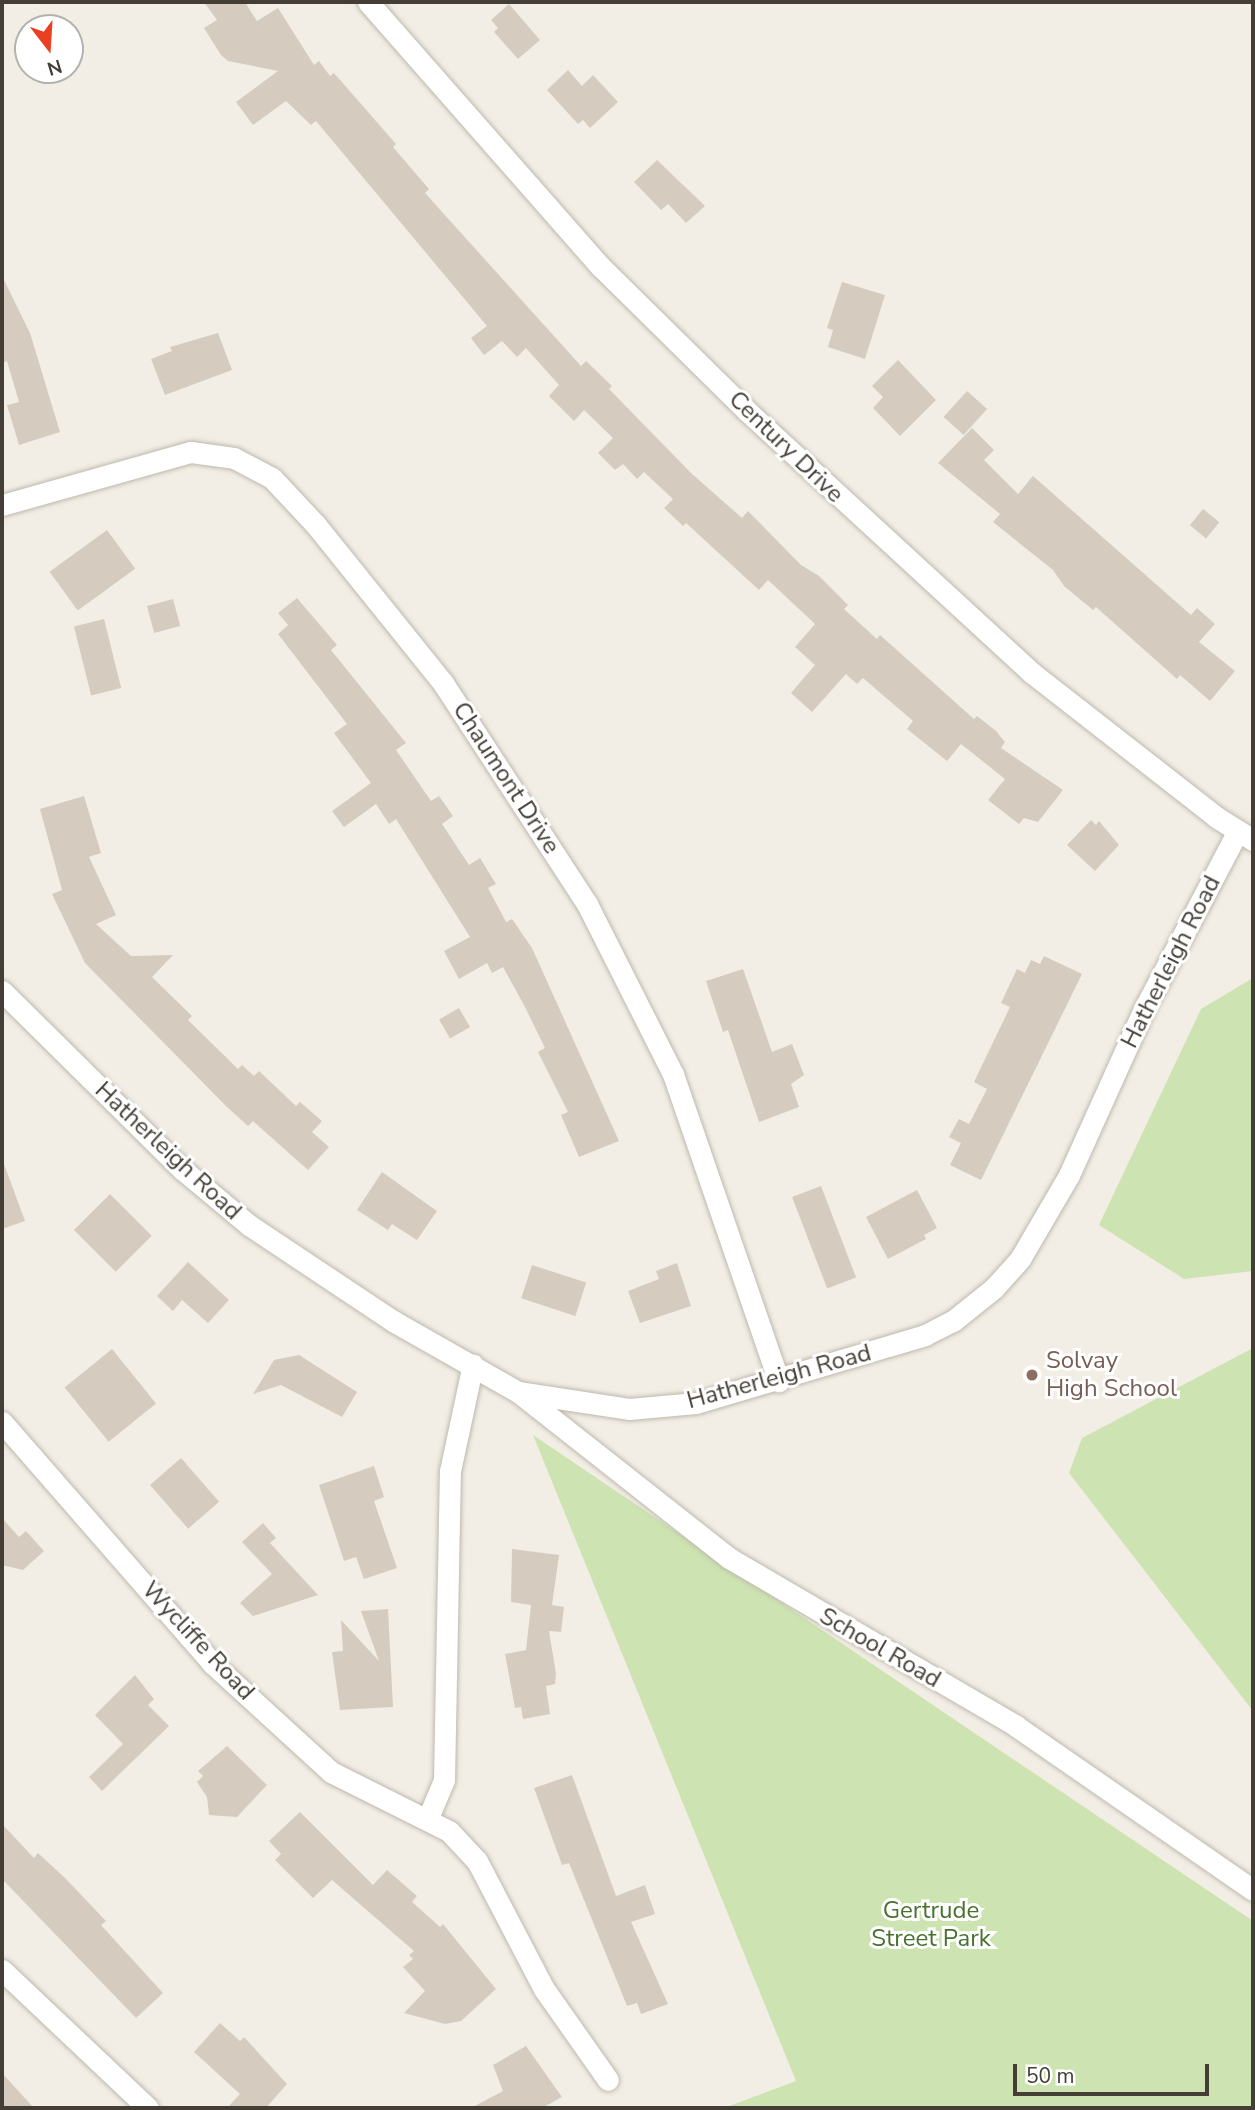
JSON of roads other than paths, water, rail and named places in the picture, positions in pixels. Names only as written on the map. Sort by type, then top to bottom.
[{"type":"street","name":"Century Drive","points":[[368,2],[601,267],[747,411],[1032,673],[1246,835]]},
{"type":"street","name":"Chaumont Drive","points":[[2,505],[191,452],[234,458],[272,478],[316,525],[443,683],[587,904],[673,1074],[779,1381]]},
{"type":"street","name":"Hatherleigh Road","points":[[2,991],[183,1170],[249,1225],[393,1321],[473,1364],[518,1392],[629,1409],[696,1403],[868,1355],[944,1325],[994,1288],[1020,1259],[1069,1175],[1144,1009],[1246,835]]},
{"type":"street","points":[[428,1818],[444,1780],[450,1471],[473,1364]]},
{"type":"street","name":"School Road","points":[[518,1392],[729,1558],[1016,1726],[1253,1890]]},
{"type":"street","name":"Wycliffe Road","points":[[2,1422],[212,1663],[331,1772],[428,1818],[449,1831],[477,1861],[544,1989],[608,2080]]},
{"type":"street","points":[[2,1970],[148,2108]]},
{"type":"place","name":"Solvay High School","points":[[1032,1375]]},
{"type":"park label","name":"Gertrude Street Park","points":[[931,1925]]}]
